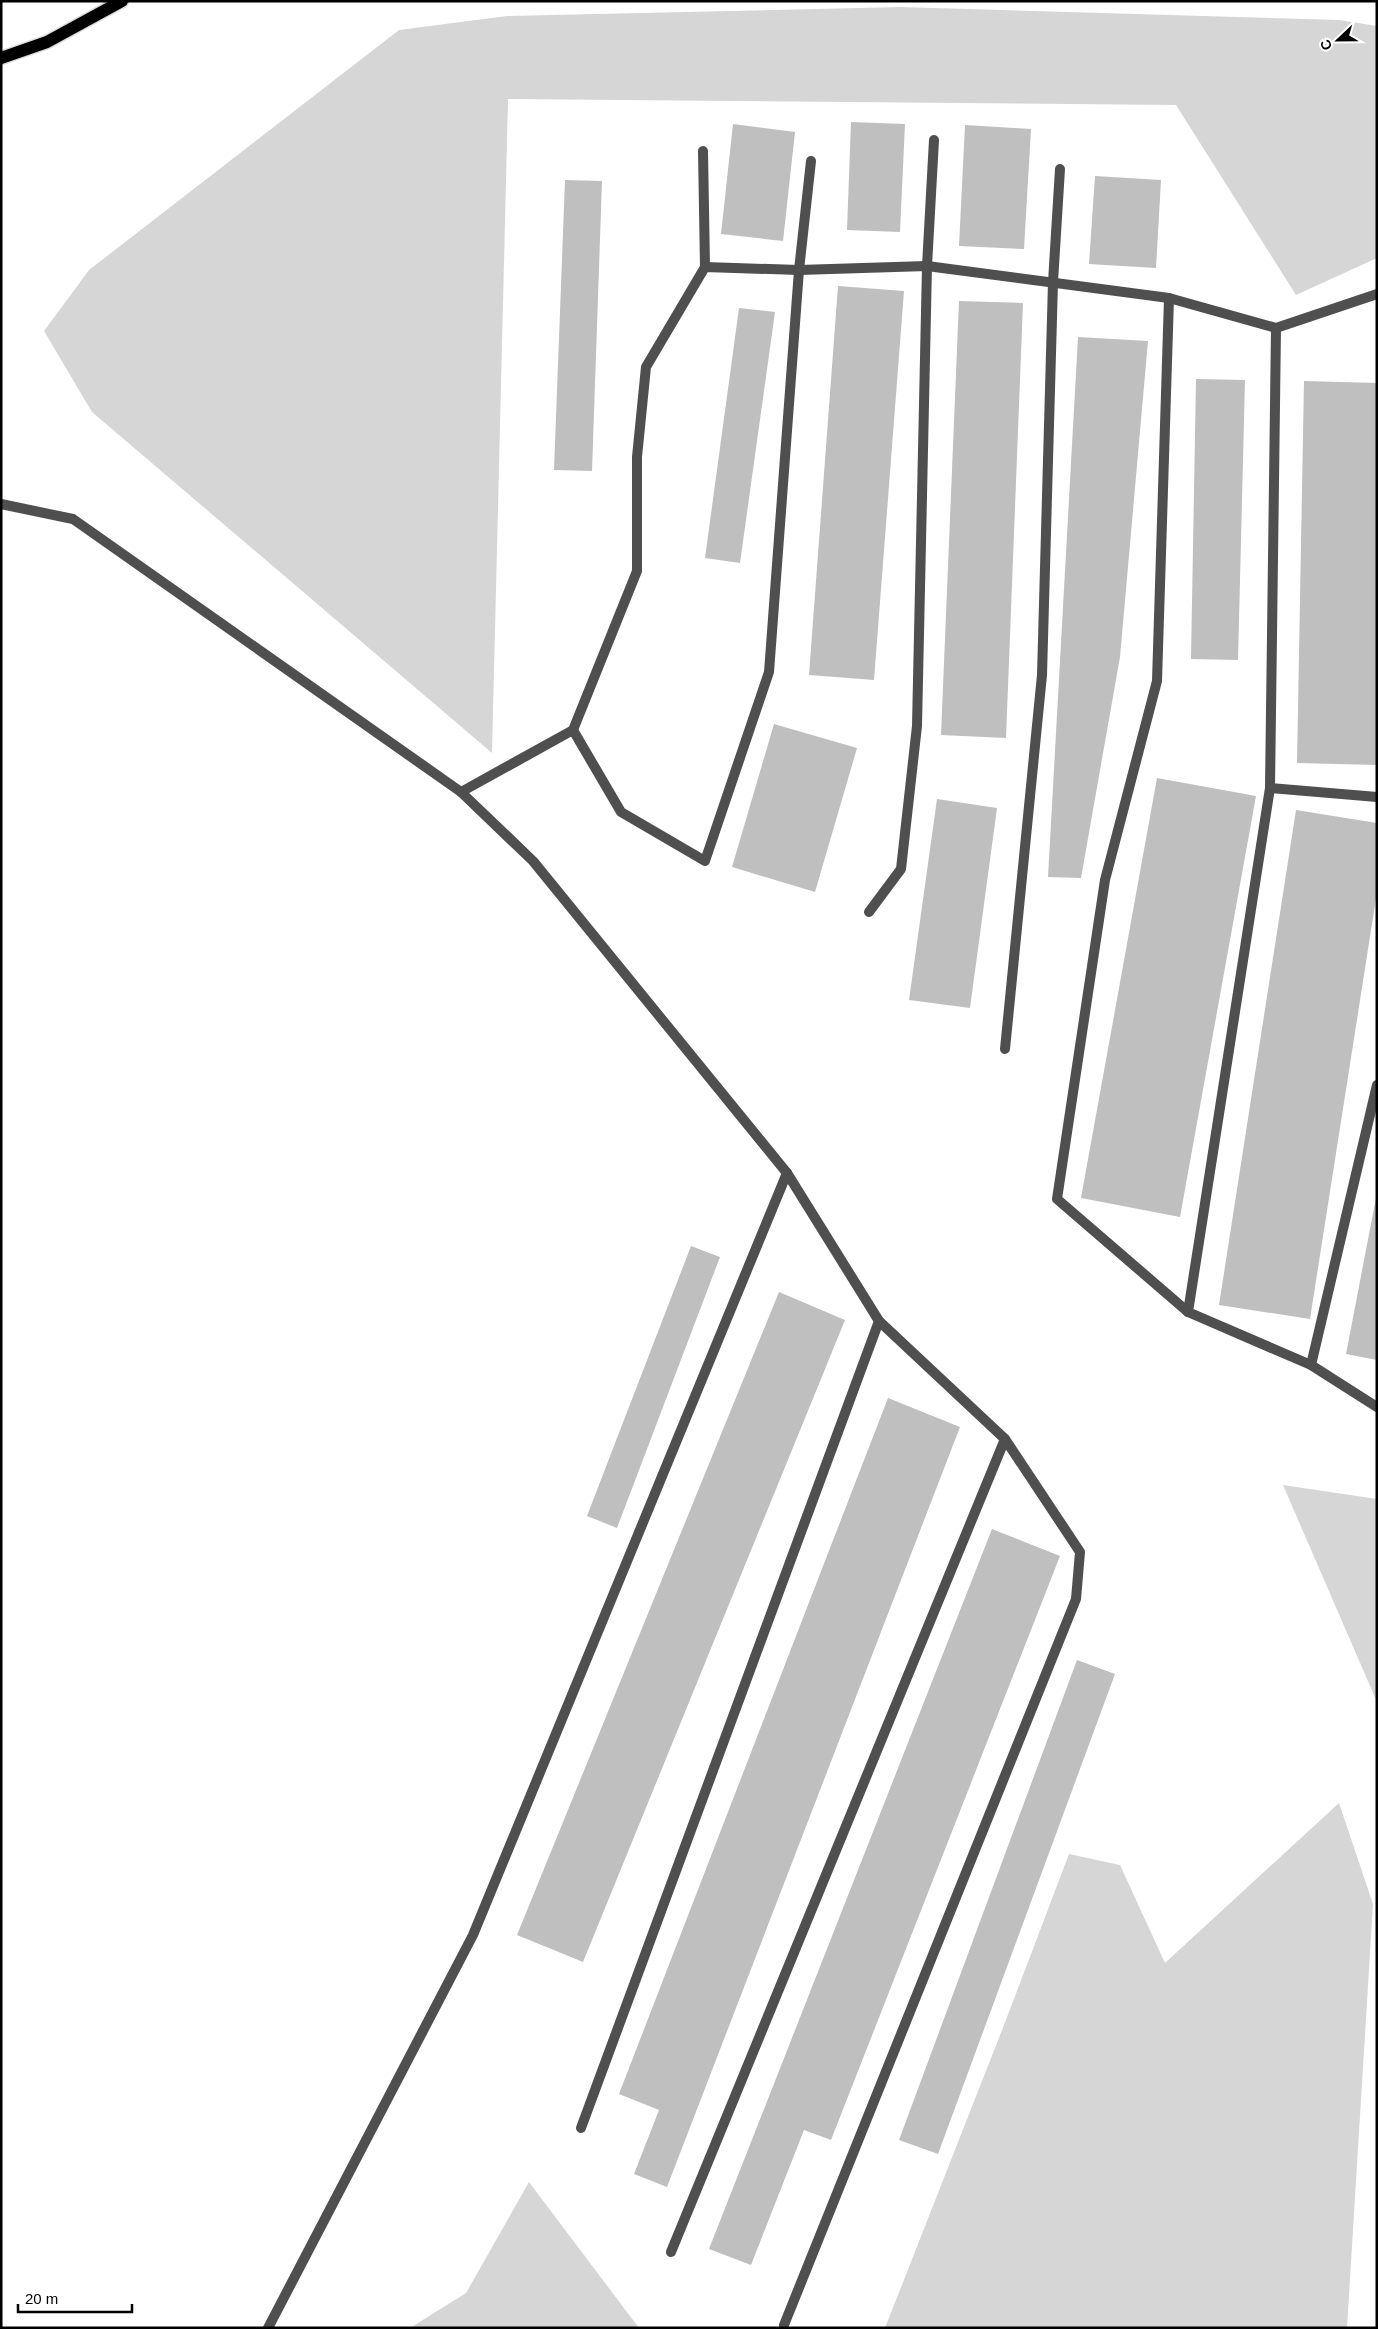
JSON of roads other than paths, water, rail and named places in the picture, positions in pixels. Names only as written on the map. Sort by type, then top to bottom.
[{"type":"main road","points":[[1,58],[47,42],[122,1]]},
{"type":"lane","points":[[868,912],[901,869],[917,726],[927,266],[934,140]]},
{"type":"lane","points":[[461,792],[573,730],[637,571],[637,457],[646,367],[705,268],[704,152]]},
{"type":"lane","points":[[573,730],[621,812],[705,861],[769,672],[799,270],[810,161]]},
{"type":"lane","points":[[1005,1049],[1042,675],[1053,282],[1060,170]]},
{"type":"lane","points":[[705,268],[799,270],[927,266],[1169,298],[1276,328],[1377,294]]},
{"type":"lane","points":[[1169,298],[1156,681],[1105,880],[1057,1199],[1188,1312],[1311,1365],[1377,1407]]},
{"type":"lane","points":[[1188,1312],[1270,788],[1276,328]]},
{"type":"lane","points":[[1,504],[73,519],[461,792],[533,862],[787,1173],[879,1321],[1005,1439],[1080,1552],[1076,1599],[784,2325]]},
{"type":"lane","points":[[1270,788],[1377,797]]},
{"type":"lane","points":[[1311,1365],[1377,1085]]},
{"type":"lane","points":[[268,2328],[473,1935],[787,1173]]},
{"type":"lane","points":[[581,2128],[879,1321]]},
{"type":"lane","points":[[671,2252],[1005,1439]]}]
